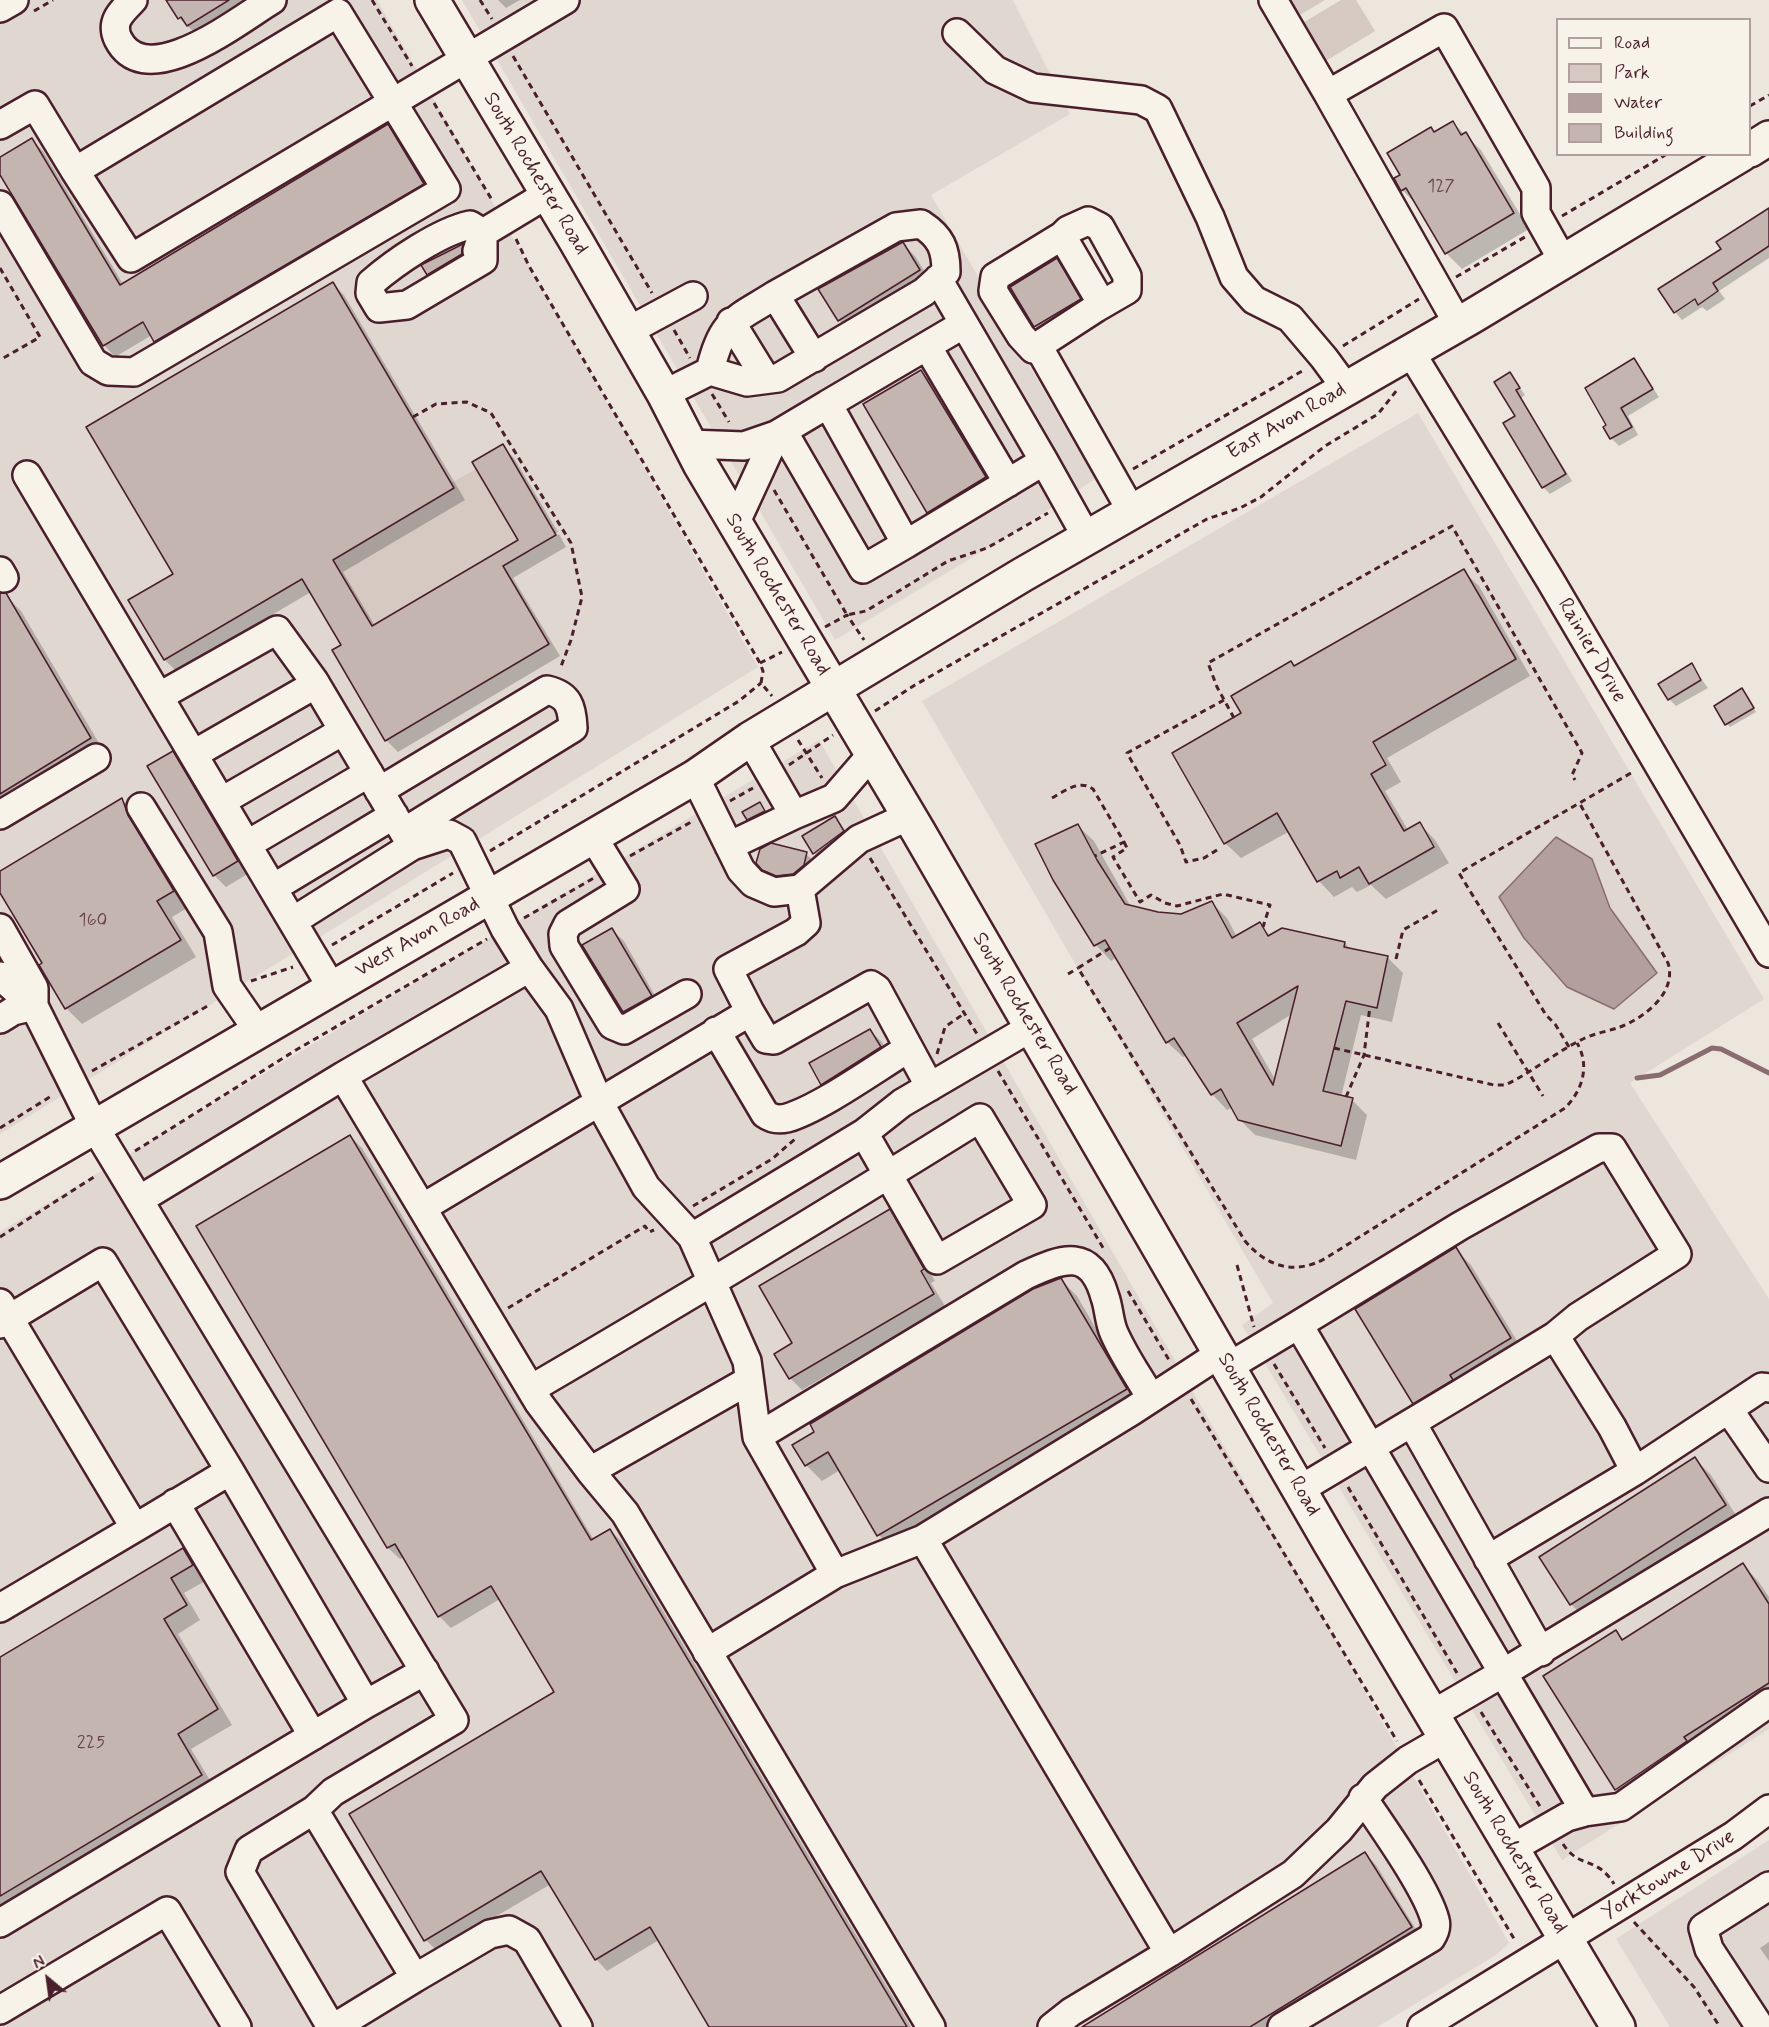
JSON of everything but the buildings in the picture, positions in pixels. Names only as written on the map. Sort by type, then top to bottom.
[{"type":"main road","name":"South Rochester Road","points":[[432,0],[628,331],[735,524],[909,816],[1299,1490],[1618,2027]]},
{"type":"main road","points":[[1751,149],[1769,138]]},
{"type":"main road","name":"East Avon Road","points":[[833,690],[1087,538],[1458,324],[1739,156]]},
{"type":"main road","name":"West Avon Road","points":[[0,1182],[695,777],[750,739],[833,690]]},
{"type":"street","points":[[0,8],[14,0]]},
{"type":"street","points":[[133,0],[117,16],[114,30],[122,45],[134,56],[153,60],[168,58],[191,49],[272,0]]},
{"type":"street","points":[[0,125],[35,105],[131,258],[566,0]]},
{"type":"street","points":[[1273,0],[1458,324]]},
{"type":"street","points":[[0,205],[93,362],[108,371],[134,372],[446,189],[338,13],[75,171]]},
{"type":"street","points":[[1328,94],[1444,28],[1536,188],[1536,213],[1563,261]]},
{"type":"street","points":[[957,33],[995,70],[1033,88],[1141,100],[1158,109],[1210,217],[1234,277],[1254,300],[1290,318],[1346,388]]},
{"type":"street","points":[[483,233],[546,195]]},
{"type":"street","points":[[1088,221],[1100,227],[1127,276],[1127,290],[1096,308],[1033,349],[1021,336],[993,291],[995,277],[1068,230],[1088,221]]},
{"type":"street","points":[[664,394],[710,371],[747,382],[778,378],[924,292],[946,272],[946,251],[935,233],[921,224],[905,224],[863,244],[731,322],[717,343],[710,371]]},
{"type":"street","points":[[470,225],[483,233],[483,260],[407,305],[379,308],[370,293],[371,283],[384,272],[456,228],[470,225]]},
{"type":"street","points":[[1062,236],[1100,299],[1096,308]]},
{"type":"street","points":[[938,279],[1087,538]]},
{"type":"street","points":[[776,295],[814,358]]},
{"type":"street","points":[[628,331],[693,296]]},
{"type":"street","points":[[731,322],[766,379]]},
{"type":"street","points":[[689,444],[744,446],[780,433],[964,324]]},
{"type":"street","points":[[927,346],[1008,483]]},
{"type":"street","points":[[1038,346],[1132,512]]},
{"type":"street","name":"Rainier Drive","points":[[1410,351],[1550,580],[1769,953]]},
{"type":"street","points":[[828,404],[906,544]]},
{"type":"street","points":[[780,433],[863,569],[1044,461]]},
{"type":"street","points":[[735,524],[780,433]]},
{"type":"street","points":[[27,475],[332,988]]},
{"type":"street","points":[[160,696],[277,630],[316,684],[403,831]]},
{"type":"street","points":[[194,754],[316,684]]},
{"type":"street","points":[[248,844],[374,782],[547,690],[561,693],[572,709],[573,728],[403,831],[273,888]]},
{"type":"street","points":[[222,801],[343,730]]},
{"type":"street","points":[[750,739],[794,814]]},
{"type":"street","points":[[729,846],[794,814],[834,798],[872,754]]},
{"type":"street","points":[[0,815],[96,758]]},
{"type":"street","points":[[695,777],[741,870],[753,883],[774,892],[800,890],[859,839],[909,816]]},
{"type":"street","points":[[141,807],[218,932],[227,986],[258,1031]]},
{"type":"street","points":[[293,921],[403,831],[449,834],[462,841],[505,929],[529,968],[559,1009],[599,1102],[646,1187],[683,1228],[712,1284],[747,1361],[757,1437],[835,1574]]},
{"type":"street","points":[[592,837],[625,889],[568,924],[563,934],[564,946],[612,1025],[618,1028],[624,1030],[687,994]]},
{"type":"street","points":[[800,890],[806,923],[729,969],[766,1039],[774,1040],[871,985],[877,989],[919,1067]]},
{"type":"street","points":[[0,928],[34,988],[34,1006]]},
{"type":"street","points":[[139,1200],[343,1076],[529,968]]},
{"type":"street","points":[[0,976],[34,1006],[94,1126],[454,1720],[333,1792],[314,1810],[249,1850],[240,1872],[333,2027],[490,1934],[509,1930],[526,1940],[578,2027]]},
{"type":"street","points":[[0,1019],[13,1011],[34,1006]]},
{"type":"street","points":[[422,1208],[750,1012]]},
{"type":"street","points":[[716,1032],[765,1114],[772,1119],[785,1118],[919,1067],[1032,1028]]},
{"type":"street","points":[[683,1228],[864,1133],[902,1103],[919,1067]]},
{"type":"street","points":[[343,1076],[531,1389],[590,1471],[625,1513],[930,2027]]},
{"type":"street","points":[[531,1389],[712,1284],[888,1175],[980,1118],[1032,1205],[937,1260],[888,1175],[864,1133]]},
{"type":"street","points":[[707,1652],[835,1574],[923,1539],[1151,1398],[1298,1325],[1460,1226],[1599,1148],[1612,1148],[1677,1254],[1578,1317],[1555,1336],[1299,1490]]},
{"type":"street","points":[[757,1437],[1026,1275],[1066,1259],[1078,1259],[1083,1262],[1099,1279],[1113,1332],[1151,1398]]},
{"type":"street","points":[[135,1528],[3,1315],[103,1262],[230,1471],[366,1704]]},
{"type":"street","points":[[1298,1325],[1585,1812]]},
{"type":"street","points":[[1555,1336],[1612,1427],[1635,1472]]},
{"type":"street","points":[[590,1471],[748,1381]]},
{"type":"street","points":[[1488,1559],[1635,1472],[1762,1387],[1769,1388]]},
{"type":"street","points":[[1730,1410],[1769,1468]]},
{"type":"street","points":[[1412,1423],[1541,1652]]},
{"type":"street","points":[[0,1608],[230,1471]]},
{"type":"street","points":[[175,1503],[313,1736]]},
{"type":"street","points":[[1068,2022],[1168,1953],[1293,1874],[1339,1830],[1363,1798],[1397,1768],[1438,1726],[1503,1673],[1769,1512]]},
{"type":"street","points":[[923,1539],[1168,1953]]},
{"type":"street","points":[[0,1923],[425,1671]]},
{"type":"street","points":[[1511,1849],[1567,1817],[1621,1807],[1769,1703]]},
{"type":"street","points":[[1281,2027],[1431,1938],[1436,1930],[1435,1920],[1425,1898],[1363,1798]]},
{"type":"street","name":"Yorktowne Drive","points":[[1422,2027],[1566,1941],[1733,1836],[1769,1809]]},
{"type":"street","points":[[314,1810],[415,1978]]},
{"type":"street","points":[[1760,2027],[1708,1949],[1702,1928],[1769,1887]]},
{"type":"street","points":[[0,2010],[167,1911],[237,2027]]},
{"type":"path","points":[[372,0],[416,72]]},
{"type":"path","points":[[1751,105],[1769,95]]},
{"type":"path","points":[[430,97],[493,201]]},
{"type":"path","points":[[0,1128],[72,1083],[253,980],[300,964],[314,956],[739,701],[761,683],[763,671],[760,663],[529,266],[512,232]]},
{"type":"path","points":[[0,268],[40,338],[0,360]]},
{"type":"path","points":[[890,703],[915,685],[1207,519],[1240,508],[1261,497],[1325,446],[1378,414],[1400,385]]},
{"type":"path","points":[[413,417],[436,404],[467,402],[491,413],[571,543],[582,597],[571,640],[551,691]]},
{"type":"path","points":[[1234,717],[1208,663],[1452,526],[1582,753],[1572,775],[1575,780]]},
{"type":"path","points":[[829,625],[847,615],[863,638]]},
{"type":"path","points":[[760,663],[770,659]]},
{"type":"path","points":[[761,683],[767,689]]},
{"type":"path","points":[[1217,850],[1204,858],[1186,862],[1180,845],[1127,753],[1224,700]]},
{"type":"path","points":[[799,742],[822,779]]},
{"type":"path","points":[[0,1238],[296,1050],[773,776],[819,742]]},
{"type":"path","points":[[1569,1047],[1555,1024],[1546,1015],[1459,873],[1631,773]]},
{"type":"path","points":[[1052,798],[1078,785],[1087,785],[1094,789],[1127,848],[1113,857],[1140,902],[1151,895],[1165,903],[1177,906],[1223,894],[1270,905],[1263,927]]},
{"type":"path","points":[[1334,1048],[1494,1085],[1505,1084],[1528,1073],[1577,1043],[1622,1026],[1636,1018],[1664,994],[1671,975],[1668,963],[1579,802]]},
{"type":"path","points":[[1095,856],[1124,842]]},
{"type":"path","points":[[865,849],[978,1035]]},
{"type":"path","points":[[1396,959],[1403,930],[1438,910]]},
{"type":"path","points":[[1068,974],[1110,948]]},
{"type":"path","points":[[1078,968],[1245,1241],[1256,1254],[1282,1267],[1296,1268],[1319,1262],[1565,1108],[1578,1094],[1584,1072],[1583,1053],[1577,1043]]},
{"type":"path","points":[[1346,1097],[1364,1054],[1370,1006]]},
{"type":"path","points":[[919,1067],[937,1054],[945,1027],[965,1013]]},
{"type":"path","points":[[1498,1023],[1543,1096]]},
{"type":"path","points":[[997,1068],[1106,1253]]},
{"type":"path","points":[[489,1320],[645,1226],[649,1232],[683,1228],[799,1136]]},
{"type":"path","points":[[1237,1265],[1257,1335]]},
{"type":"path","points":[[1122,1281],[1169,1360]]},
{"type":"path","points":[[1269,1356],[1330,1456]]},
{"type":"path","points":[[1188,1394],[1396,1740]]},
{"type":"path","points":[[1345,1482],[1460,1677]]},
{"type":"path","points":[[1480,1710],[1544,1813]]},
{"type":"path","points":[[1418,1778],[1517,1945]]},
{"type":"path","points":[[1560,1839],[1571,1856],[1603,1868],[1617,1889]]},
{"type":"path","points":[[1633,1921],[1694,1987],[1720,2027]]},
{"type":"shaded area","points":[[0,0],[377,0],[758,667],[0,1134]]},
{"type":"shaded area","points":[[462,0],[1013,0],[1070,114],[931,195],[1095,479],[1016,531],[835,640]]},
{"type":"shaded area","points":[[1418,413],[1764,999],[1630,1083],[1769,1299],[1769,1729],[1562,1860],[1242,1325],[1273,1303],[922,701]]},
{"type":"shaded area","points":[[819,740],[1509,1943],[1496,1955],[1377,2027],[0,2027],[0,1232]]},
{"type":"shaded area","points":[[1769,1840],[1769,2027],[1670,2027],[1616,1939]]},
{"type":"green space","points":[[1282,0],[1325,0],[1293,19]]},
{"type":"green space","points":[[1341,0],[1356,0],[1375,31],[1319,65],[1296,27]]},
{"type":"green space","points":[[476,469],[521,545],[364,631],[325,564],[454,488],[451,483]]},
{"type":"water","points":[[1556,837],[1592,859],[1610,908],[1657,973],[1614,1009],[1567,987],[1524,938],[1499,897]]},
{"type":"waterway","points":[[1637,1078],[1660,1075],[1712,1048],[1721,1049],[1769,1073]]}]
